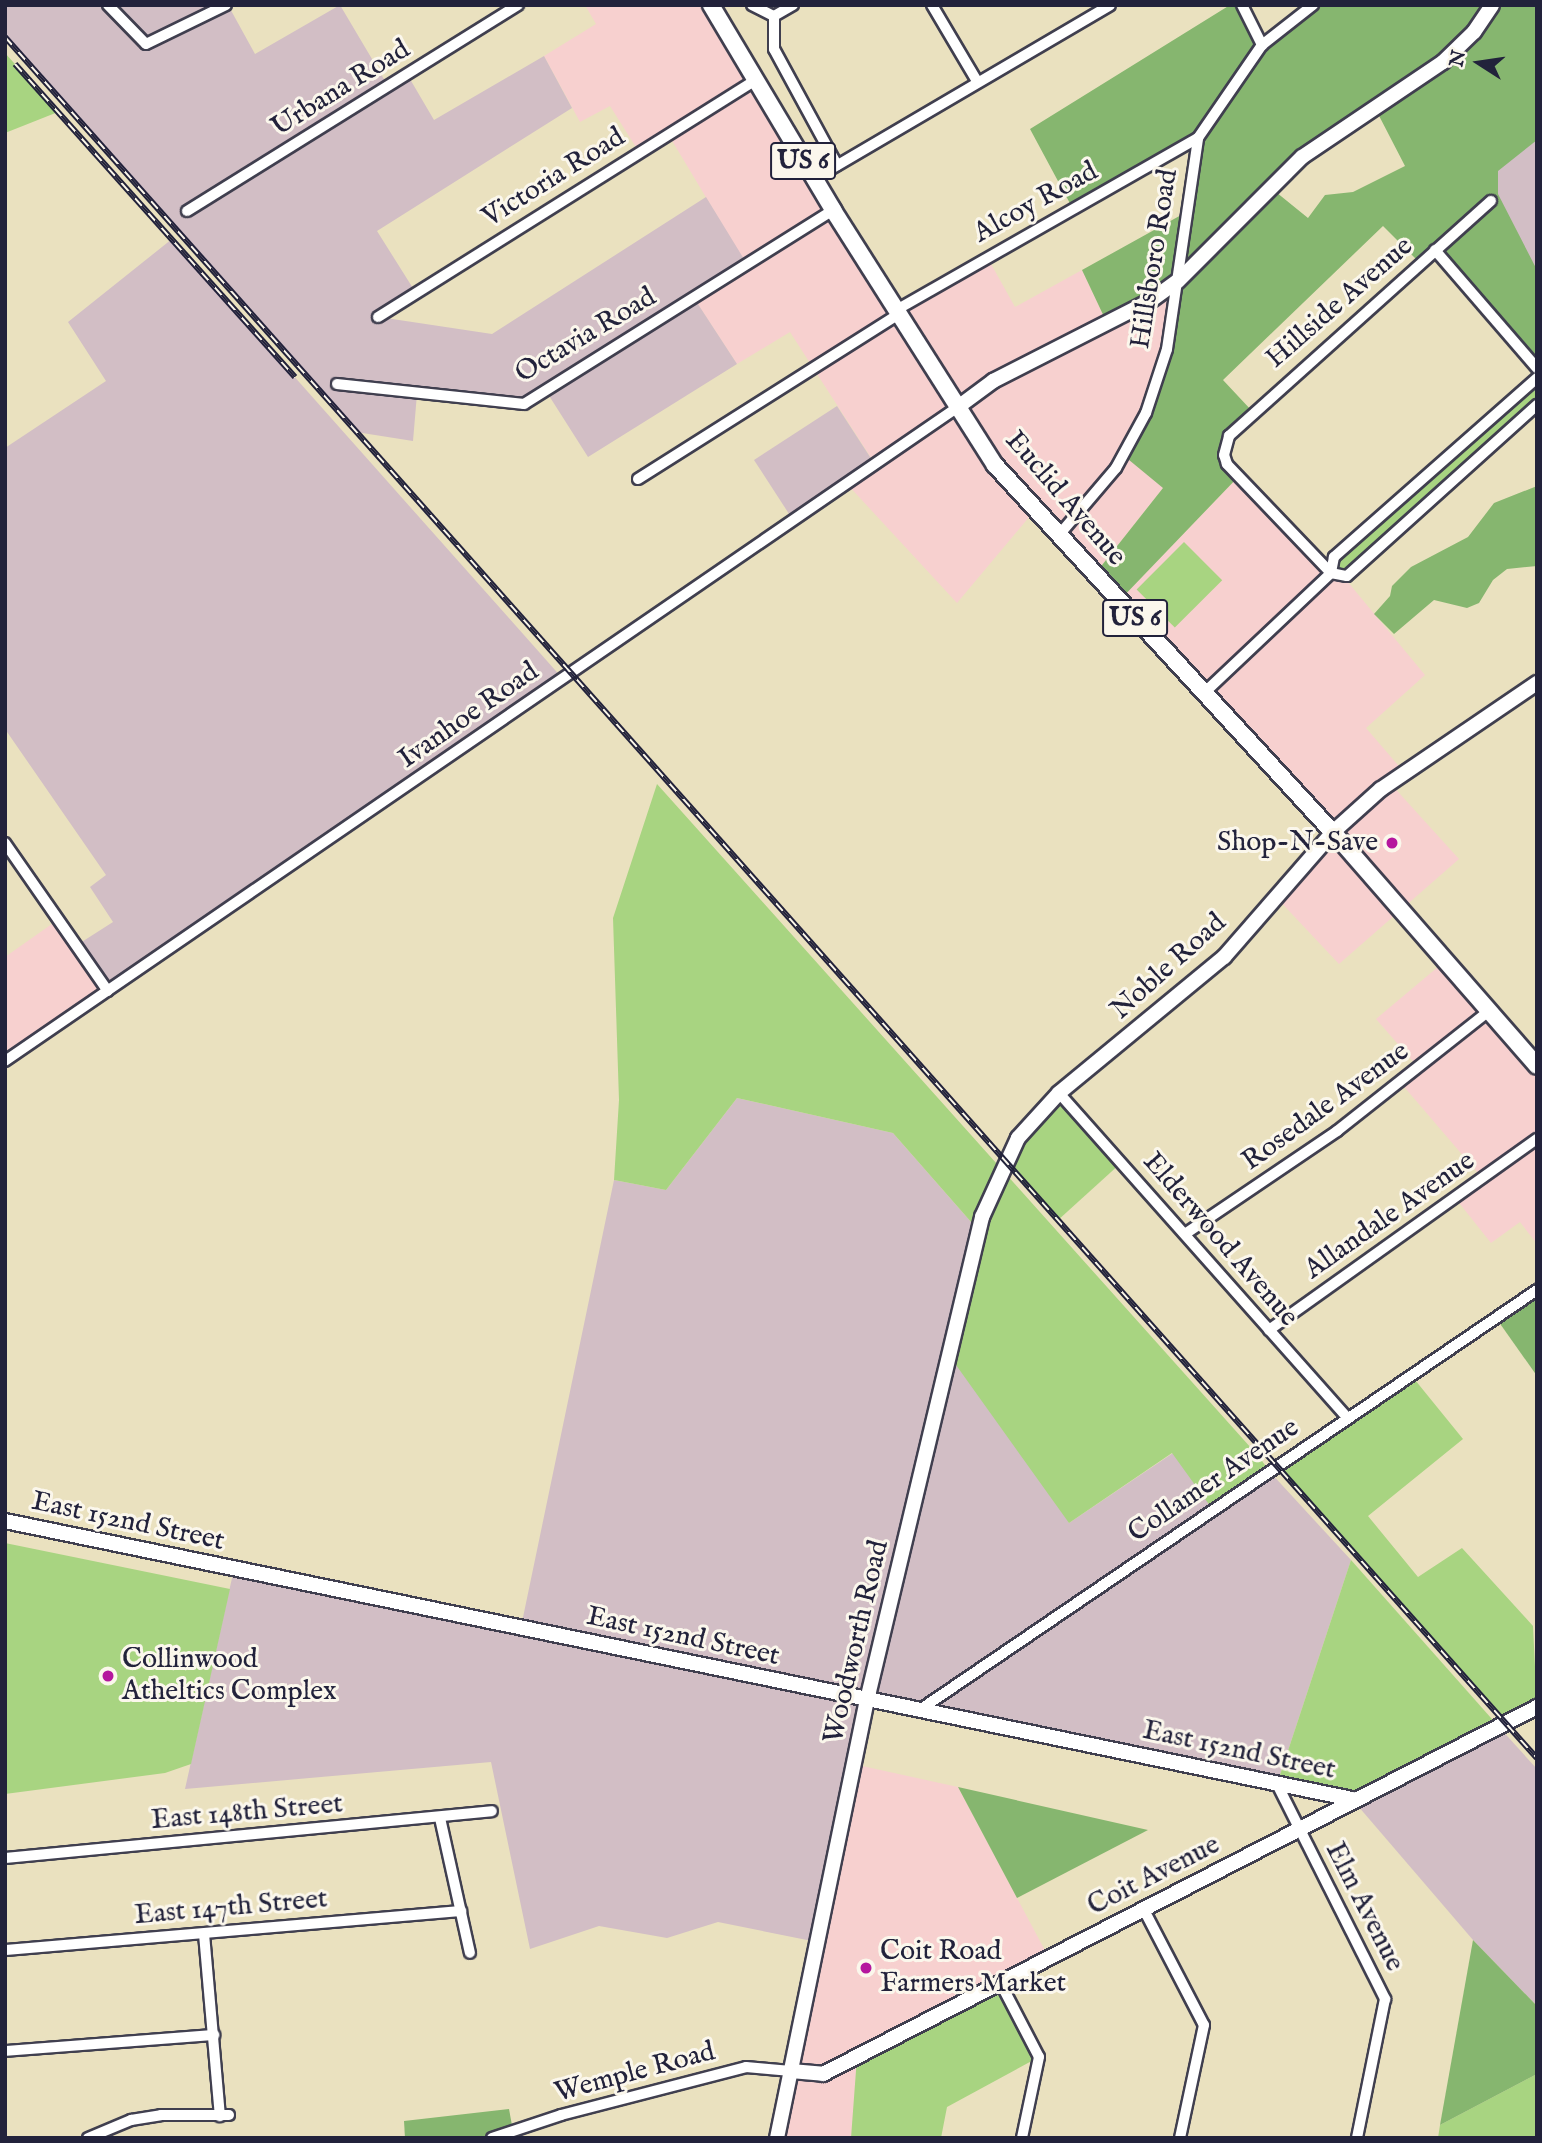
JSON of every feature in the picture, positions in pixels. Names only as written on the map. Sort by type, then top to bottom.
[{"type":"main road","name":"Euclid Avenue","points":[[711,5],[833,210],[995,465],[1333,832],[1537,1066]]},
{"type":"street","points":[[108,5],[146,44],[226,5]]},
{"type":"street","name":"Urbana Road","points":[[187,211],[518,5]]},
{"type":"street","points":[[752,5],[775,16]]},
{"type":"street","points":[[775,16],[793,5]]},
{"type":"street","points":[[932,5],[977,81]]},
{"type":"street","points":[[814,179],[1110,5]]},
{"type":"street","points":[[1242,5],[1262,45]]},
{"type":"street","name":"Hillsboro Road","points":[[1059,535],[1116,468],[1146,413],[1167,349],[1178,281],[1183,214],[1198,138],[1262,45],[1313,5]]},
{"type":"street","points":[[958,407],[993,382],[1150,301],[1178,281],[1302,157],[1443,62],[1474,32],[1492,5]]},
{"type":"street","points":[[775,16],[777,56],[837,164]]},
{"type":"street","name":"Victoria Road","points":[[378,317],[756,80]]},
{"type":"street","name":"Alcoy Road","points":[[638,479],[899,311],[1198,138]]},
{"type":"street","name":"Hillside Avenue","points":[[1331,573],[1227,464],[1225,445],[1235,427],[1491,201]]},
{"type":"street","name":"Octavia Road","points":[[337,384],[524,404],[833,210]]},
{"type":"street","points":[[1435,250],[1537,368]]},
{"type":"street","points":[[1204,693],[1331,573],[1334,557],[1537,378]]},
{"type":"street","points":[[1331,573],[1347,576],[1537,405]]},
{"type":"street","name":"Ivanhoe Road","points":[[5,1061],[958,407]]},
{"type":"street","points":[[1424,477],[1439,493]]},
{"type":"street","name":"Noble Road","points":[[1005,1163],[1027,1125],[1059,1093],[1224,957],[1333,832],[1381,789],[1537,683]]},
{"type":"street","points":[[5,843],[108,991]]},
{"type":"street","name":"Rosedale Avenue","points":[[1185,1234],[1337,1132],[1489,1012]]},
{"type":"street","name":"Elderwood Avenue","points":[[1059,1093],[1348,1418]]},
{"type":"street","name":"Allandale Avenue","points":[[1269,1329],[1537,1139]]},
{"type":"street","name":"Woodworth Road","points":[[777,2138],[867,1700],[982,1217],[1005,1163]]},
{"type":"street","name":"Collamer Avenue","points":[[918,1711],[1537,1290]]},
{"type":"street","name":"East 152nd Street","points":[[5,1521],[1352,1799]]},
{"type":"street","name":"Coit Avenue","points":[[791,2071],[824,2074],[1299,1830],[1352,1799],[1537,1707]]},
{"type":"street","name":"Elm Avenue","points":[[1277,1784],[1385,1999],[1357,2138]]},
{"type":"street","name":"East 148th Street","points":[[5,1858],[492,1811]]},
{"type":"street","points":[[440,1818],[470,1953]]},
{"type":"street","points":[[1143,1908],[1204,2025],[1180,2138]]},
{"type":"street","name":"East 147th Street","points":[[5,1950],[461,1911]]},
{"type":"street","points":[[88,2138],[141,2118],[224,2116],[204,1934]]},
{"type":"street","points":[[1001,1983],[1039,2057],[1022,2138]]},
{"type":"street","points":[[5,2051],[214,2035]]},
{"type":"street","name":"Wemple Road","points":[[492,2138],[561,2115],[746,2067],[791,2071]]},
{"type":"shaded area","points":[[5,5],[228,5],[255,54],[340,5],[388,86],[407,74],[434,120],[544,56],[572,108],[377,231],[416,293],[379,317],[492,334],[706,197],[747,264],[694,298],[737,364],[588,457],[546,391],[524,404],[417,394],[413,441],[356,432],[5,37]]},
{"type":"shaded area","points":[[585,5],[711,5],[898,309],[986,255],[1015,307],[1082,270],[1107,323],[1178,281],[1163,488],[1095,574],[1035,510],[957,603],[847,484],[875,464],[790,332],[737,364],[693,297],[746,264],[668,134],[639,152],[610,106],[580,122],[544,56],[596,24]]},
{"type":"shaded area","points":[[1537,19],[1537,351],[1458,134]]},
{"type":"shaded area","points":[[172,239],[563,679],[108,991],[77,945],[113,922],[90,887],[106,875],[5,729],[5,448],[106,381],[68,322]]},
{"type":"shaded area","points":[[837,406],[875,465],[792,519],[754,460]]},
{"type":"shaded area","points":[[1239,476],[1331,573],[1342,575],[1425,675],[1366,728],[1404,772],[1390,783],[1459,859],[1339,964],[1275,896],[1333,833],[1119,601]]},
{"type":"shaded area","points":[[59,919],[108,991],[5,1061],[5,957]]},
{"type":"shaded area","points":[[1445,961],[1537,1066],[1537,1244],[1520,1222],[1491,1243],[1456,1199],[1483,1179],[1400,1082],[1418,1067],[1376,1019]]},
{"type":"shaded area","points":[[737,1098],[893,1133],[979,1231],[1069,1523],[1173,1453],[1269,1471],[1351,1560],[1277,1784],[867,1700],[817,1942],[718,1922],[667,1938],[599,1926],[530,1949],[491,1762],[185,1789],[234,1569],[521,1627],[614,1180],[666,1190]]},
{"type":"shaded area","points":[[1499,1727],[1537,1769],[1537,2006],[1473,1940],[1352,1799]]},
{"type":"shaded area","points":[[853,1764],[958,1787],[1049,1958],[1001,1984],[854,2124],[851,2138],[776,2138]]},
{"type":"green space","points":[[1230,5],[1242,5],[1262,45],[1313,5],[1537,5],[1537,140],[1498,171],[1498,194],[1537,270],[1537,368],[1435,250],[1420,263],[1383,226],[1223,380],[1252,411],[1235,427],[1224,455],[1239,476],[1119,601],[1095,574],[1163,488],[1123,455],[1167,349],[1177,282],[1107,323],[1082,270],[1183,214],[1197,139],[1073,209],[1030,129]],"holes":[[[1375,108],[1405,166],[1353,192],[1325,195],[1308,218],[1271,188]]]},
{"type":"green space","points":[[5,53],[58,112],[5,133]]},
{"type":"green space","points":[[1537,378],[1537,405],[1347,576],[1331,573],[1334,557]]},
{"type":"green space","points":[[1537,486],[1537,566],[1507,569],[1493,580],[1479,603],[1467,608],[1434,600],[1394,634],[1374,614],[1390,596],[1392,586],[1411,567],[1468,537],[1494,503]]},
{"type":"green space","points":[[1184,542],[1222,580],[1175,628],[1137,589]]},
{"type":"green space","points":[[657,784],[1269,1471],[1213,1510],[1172,1453],[1069,1523],[951,1358],[979,1231],[893,1133],[737,1098],[666,1190],[614,1180],[619,1100],[613,918]]},
{"type":"green space","points":[[1059,1093],[1121,1163],[1057,1221],[1005,1163]]},
{"type":"green space","points":[[1537,1290],[1537,1376],[1496,1318]]},
{"type":"green space","points":[[1411,1375],[1463,1439],[1368,1516],[1418,1577],[1462,1548],[1533,1626],[1537,1707],[1507,1722],[1277,1466]]},
{"type":"green space","name":"Collinwood Atheltics Complex","points":[[5,1543],[230,1589],[191,1764],[165,1773],[5,1794]]},
{"type":"green space","points":[[1351,1560],[1499,1727],[1352,1799],[1277,1784]]},
{"type":"green space","points":[[958,1787],[1148,1830],[1017,1898]]},
{"type":"green space","points":[[1473,1940],[1537,2006],[1537,2074],[1440,2125]]},
{"type":"green space","points":[[1001,1984],[1039,2057],[947,2107],[941,2138],[851,2138],[857,2057]]},
{"type":"green space","points":[[1537,2074],[1537,2138],[1438,2138],[1440,2125]]},
{"type":"green space","points":[[509,2109],[513,2131],[492,2138],[405,2138],[404,2121]]},
{"type":"railway","points":[[5,37],[1537,1758]]},
{"type":"railway","points":[[15,64],[295,377]]},
{"type":"place","name":"Shop-N-Save","points":[[1392,843]]},
{"type":"place","name":"Collinwood Atheltics Complex","points":[[108,1676]]},
{"type":"place","name":"Coit Road Farmers Market","points":[[866,1968]]}]
